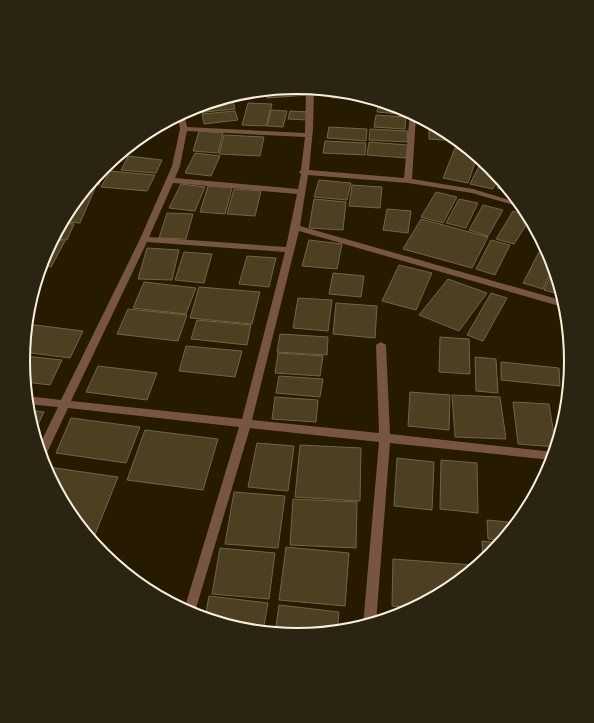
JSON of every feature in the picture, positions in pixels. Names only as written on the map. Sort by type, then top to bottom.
[{"type":"street","points":[[192,607],[246,422],[296,227],[311,109],[310,95]]},
{"type":"street","points":[[44,447],[144,239],[176,166],[184,130],[182,121]]},
{"type":"street","points":[[408,181],[412,121]]},
{"type":"street","points":[[184,130],[308,135]]},
{"type":"street","points":[[303,172],[408,181],[473,191],[512,203]]},
{"type":"street","points":[[169,180],[301,192]]},
{"type":"street","points":[[296,227],[558,303]]},
{"type":"street","points":[[144,239],[290,250]]},
{"type":"street","points":[[369,618],[385,437],[381,345]]},
{"type":"street","points":[[33,401],[246,422],[547,455]]},
{"type":"building","points":[[280,95],[308,95],[267,98],[267,96]]},
{"type":"building","points":[[233,103],[235,109],[202,112]]},
{"type":"building","points":[[248,103],[272,104],[266,126],[242,125]]},
{"type":"building","points":[[378,107],[395,114],[377,112]]},
{"type":"building","points":[[271,110],[287,111],[283,127],[267,126]]},
{"type":"building","points":[[235,111],[238,120],[204,124],[202,114]]},
{"type":"building","points":[[290,111],[310,112],[308,120],[288,119]]},
{"type":"building","points":[[376,115],[406,118],[405,129],[374,127]]},
{"type":"building","points":[[329,127],[367,129],[366,141],[327,138]]},
{"type":"building","points":[[370,129],[408,131],[407,142],[369,140]]},
{"type":"building","points":[[429,129],[447,140],[429,139]]},
{"type":"building","points":[[199,131],[223,133],[218,153],[193,151]]},
{"type":"building","points":[[224,135],[264,137],[260,156],[219,154]]},
{"type":"building","points":[[325,141],[366,143],[365,155],[323,153]]},
{"type":"building","points":[[369,142],[408,145],[406,158],[367,155]]},
{"type":"building","points":[[455,148],[460,150],[475,163],[468,183],[443,178]]},
{"type":"building","points":[[195,153],[220,156],[211,176],[185,173]]},
{"type":"building","points":[[128,156],[162,160],[156,173],[121,170]]},
{"type":"building","points":[[479,166],[496,183],[493,189],[470,184]]},
{"type":"building","points":[[110,171],[155,175],[147,191],[101,187]]},
{"type":"building","points":[[319,180],[351,183],[347,200],[314,197]]},
{"type":"building","points":[[181,184],[205,187],[195,211],[169,208]]},
{"type":"building","points":[[352,185],[382,187],[380,208],[349,206]]},
{"type":"building","points":[[96,186],[80,223],[69,222]]},
{"type":"building","points":[[208,186],[232,188],[225,214],[200,212]]},
{"type":"building","points":[[234,189],[261,191],[255,216],[227,214]]},
{"type":"building","points":[[436,192],[457,197],[443,223],[421,217]]},
{"type":"building","points":[[314,199],[346,202],[343,230],[309,228]]},
{"type":"building","points":[[459,199],[478,203],[466,228],[446,223]]},
{"type":"building","points":[[483,205],[503,210],[488,236],[469,230]]},
{"type":"building","points":[[387,209],[411,211],[408,233],[383,230]]},
{"type":"building","points":[[513,211],[519,213],[526,225],[514,244],[496,239]]},
{"type":"building","points":[[167,213],[193,214],[186,239],[159,238]]},
{"type":"building","points":[[421,219],[488,237],[472,268],[403,249]]},
{"type":"building","points":[[69,224],[74,224],[67,240],[60,239]]},
{"type":"building","points":[[309,240],[342,244],[337,269],[302,266]]},
{"type":"building","points":[[491,240],[510,245],[495,275],[476,269]]},
{"type":"building","points":[[59,241],[65,241],[51,267],[47,267]]},
{"type":"building","points":[[147,248],[179,250],[172,280],[138,279]]},
{"type":"building","points":[[184,252],[212,254],[204,283],[175,280]]},
{"type":"building","points":[[539,252],[541,253],[550,275],[543,289],[523,283]]},
{"type":"building","points":[[247,256],[276,258],[269,287],[239,284]]},
{"type":"building","points":[[399,265],[432,273],[416,310],[382,301]]},
{"type":"building","points":[[333,273],[364,276],[361,297],[329,294]]},
{"type":"building","points":[[550,277],[555,293],[544,290]]},
{"type":"building","points":[[448,279],[487,293],[459,331],[419,315]]},
{"type":"building","points":[[144,282],[196,288],[186,314],[133,308]]},
{"type":"building","points":[[199,287],[260,292],[252,324],[190,318]]},
{"type":"building","points":[[491,293],[507,298],[483,341],[467,335]]},
{"type":"building","points":[[298,298],[332,300],[328,331],[293,328]]},
{"type":"building","points":[[336,303],[377,306],[375,338],[333,334]]},
{"type":"building","points":[[128,309],[187,315],[178,341],[117,334]]},
{"type":"building","points":[[197,320],[251,325],[247,345],[191,339]]},
{"type":"building","points":[[32,325],[83,331],[70,358],[31,353]]},
{"type":"building","points":[[280,334],[328,337],[327,355],[277,352]]},
{"type":"building","points":[[440,337],[469,339],[470,374],[439,372]]},
{"type":"building","points":[[186,346],[242,351],[235,377],[179,371]]},
{"type":"building","points":[[278,353],[323,356],[320,376],[275,373]]},
{"type":"building","points":[[30,357],[62,360],[50,385],[31,383]]},
{"type":"building","points":[[475,357],[496,359],[498,393],[476,391]]},
{"type":"building","points":[[501,362],[559,368],[560,386],[501,380]]},
{"type":"building","points":[[98,366],[157,373],[147,400],[86,392]]},
{"type":"building","points":[[279,376],[323,379],[320,397],[276,393]]},
{"type":"building","points":[[410,392],[450,395],[449,430],[408,426]]},
{"type":"building","points":[[452,395],[500,397],[506,439],[455,437]]},
{"type":"building","points":[[275,397],[318,400],[316,422],[272,419]]},
{"type":"building","points":[[513,402],[549,404],[554,434],[550,447],[518,444]]},
{"type":"building","points":[[34,411],[44,412],[38,425]]},
{"type":"building","points":[[71,418],[140,427],[126,463],[56,453]]},
{"type":"building","points":[[145,430],[218,439],[203,490],[127,480]]},
{"type":"building","points":[[257,443],[294,446],[288,491],[248,487]]},
{"type":"building","points":[[300,445],[361,448],[360,501],[295,497]]},
{"type":"building","points":[[397,458],[434,462],[432,510],[394,506]]},
{"type":"building","points":[[441,460],[477,463],[478,513],[440,509]]},
{"type":"building","points":[[52,468],[118,477],[94,536],[75,510]]},
{"type":"building","points":[[234,492],[285,496],[278,548],[225,544]]},
{"type":"building","points":[[293,499],[357,502],[356,548],[290,545]]},
{"type":"building","points":[[487,520],[510,522],[496,540],[488,539]]},
{"type":"building","points":[[482,541],[494,542],[486,550],[483,553]]},
{"type":"building","points":[[286,547],[349,553],[345,606],[279,600]]},
{"type":"building","points":[[220,548],[275,553],[269,599],[212,594]]},
{"type":"building","points":[[393,559],[470,565],[445,584],[415,601],[402,607],[392,606]]},
{"type":"building","points":[[209,596],[268,603],[264,626],[228,619],[206,612]]},
{"type":"building","points":[[279,605],[339,612],[338,625],[314,628],[276,628]]}]
